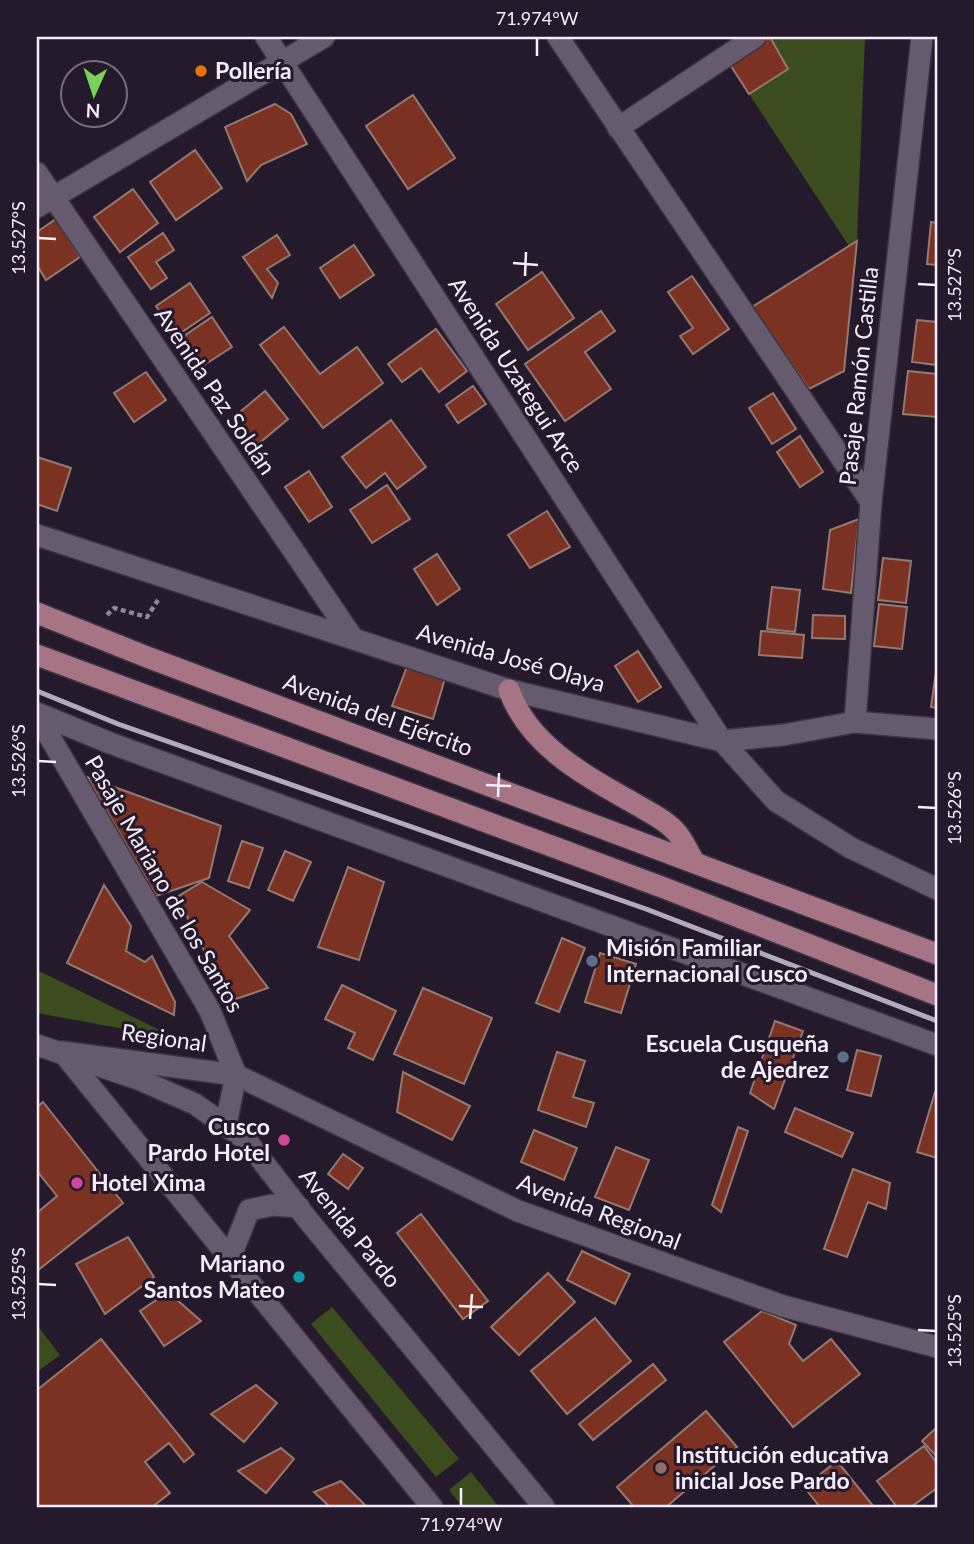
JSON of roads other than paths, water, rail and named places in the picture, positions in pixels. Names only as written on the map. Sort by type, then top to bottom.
[{"type":"main road","name":"Avenida del Ejército","points":[[37,613],[147,657],[693,860],[937,954]]},
{"type":"main road","points":[[37,655],[654,884],[937,995]]},
{"type":"main road","points":[[509,690],[515,707],[532,731],[575,769],[665,821],[680,836],[693,860]]},
{"type":"street","name":"Avenida Uzategui Arce","points":[[266,37],[722,741]]},
{"type":"street","points":[[45,203],[324,37]]},
{"type":"street","points":[[558,37],[871,502]]},
{"type":"street","points":[[618,128],[755,37]]},
{"type":"street","name":"Pasaje Ramón Castilla","points":[[855,722],[871,502],[922,37]]},
{"type":"street","name":"Avenida Paz Soldán","points":[[37,173],[45,203],[352,637]]},
{"type":"street","name":"Avenida José Olaya","points":[[37,535],[509,690],[722,741],[783,735],[855,722],[937,729]]},
{"type":"street","points":[[37,714],[515,893],[937,1045]]},
{"type":"street","name":"Pasaje Mariano de los Santos","points":[[37,714],[210,1011],[236,1075]]},
{"type":"street","points":[[722,741],[776,801],[850,848],[937,889]]},
{"type":"street","name":"Avenida Pardo","points":[[37,1045],[138,1079],[195,1104],[246,1140],[544,1507]]},
{"type":"street","points":[[62,1052],[231,1256],[432,1507]]},
{"type":"street","name":"Regional","points":[[62,1052],[236,1075],[256,1086]]},
{"type":"street","points":[[226,1124],[236,1075]]},
{"type":"street","name":"Avenida Regional","points":[[256,1086],[519,1211],[783,1306],[937,1347]]},
{"type":"street","points":[[231,1256],[249,1210],[273,1205],[299,1207]]},
{"type":"railway","points":[[37,691],[118,724],[646,909],[937,1021]]},
{"type":"place","name":"Pollería","points":[[201,71]]},
{"type":"place","name":"Misión Familiar Internacional Cusco","points":[[592,961]]},
{"type":"place","name":"Escuela Cusqueña de Ajedrez","points":[[843,1057]]},
{"type":"place","name":"Cusco Pardo Hotel","points":[[284,1140]]},
{"type":"place","name":"Hotel Xima","points":[[77,1183]]},
{"type":"place","name":"Mariano Santos Mateo","points":[[299,1277]]},
{"type":"place","name":"Institución educativa inicial Jose Pardo","points":[[661,1468]]}]
